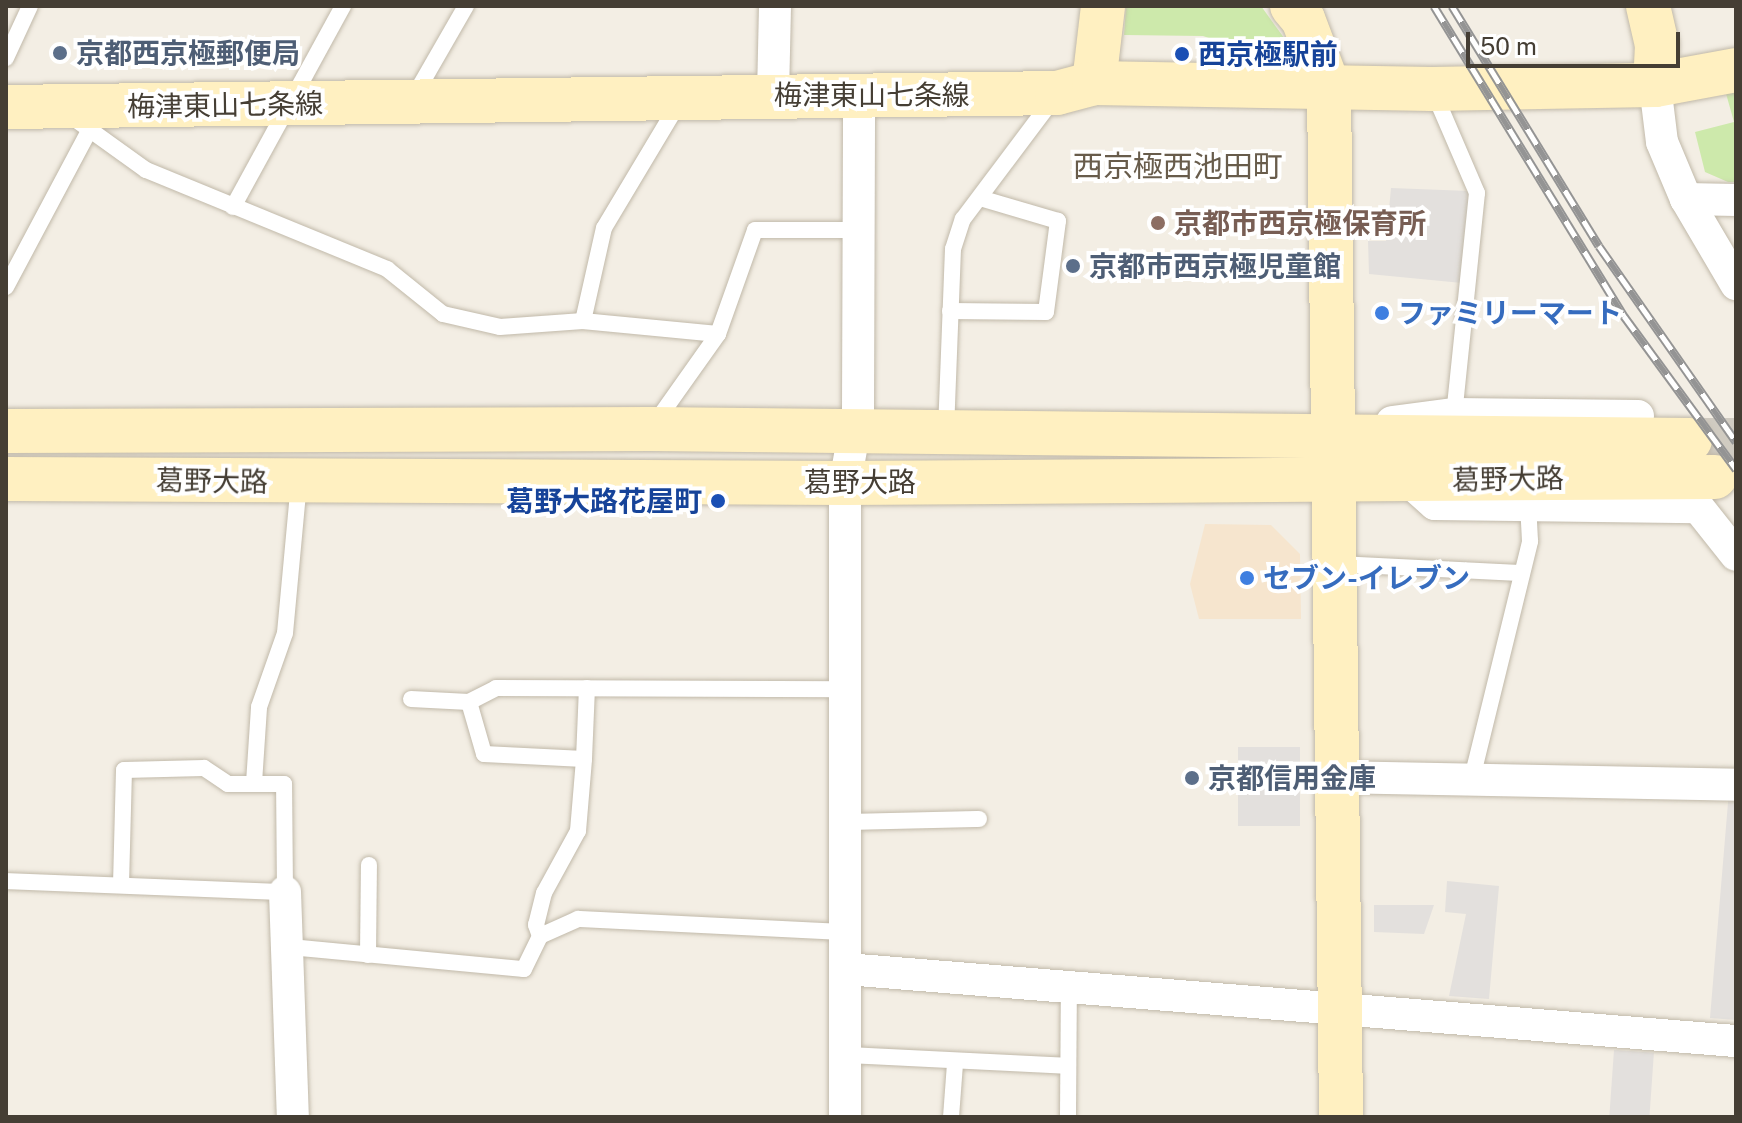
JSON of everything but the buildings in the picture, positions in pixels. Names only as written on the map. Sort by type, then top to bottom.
[{"type":"street","points":[[773,95],[775,6]]},
{"type":"street","points":[[1075,88],[1103,6]]},
{"type":"street","points":[[1292,6],[1303,19],[1329,88],[1332,564],[1341,1117]]},
{"type":"street","points":[[1648,6],[1657,45],[1655,85],[1662,142],[1686,199],[1736,284]]},
{"type":"street","name":"梅津東山七条線","points":[[6,107],[73,119],[285,104],[681,100],[1075,88],[1432,89],[1655,85],[1736,70]]},
{"type":"street","points":[[845,1117],[845,483],[854,431],[859,95]]},
{"type":"street","points":[[1686,199],[1736,200]]},
{"type":"street","points":[[1331,460],[1408,417],[1454,414],[1638,416]]},
{"type":"street","name":"葛野大路","points":[[6,431],[651,429],[946,433],[1331,460],[1408,480],[1715,477]]},
{"type":"street","points":[[299,482],[303,430]]},
{"type":"street","name":"葛野大路","points":[[6,479],[845,483],[1690,440]]},
{"type":"street","points":[[1408,480],[1435,504],[1698,507],[1736,555]]},
{"type":"street","points":[[1336,777],[1736,785]]},
{"type":"street","points":[[285,892],[290,947],[293,1117]]},
{"type":"street","points":[[846,969],[1340,1005],[1736,1041]]},
{"type":"lane","points":[[6,58],[30,6]]},
{"type":"lane","points":[[233,207],[285,104],[343,6]]},
{"type":"lane","points":[[410,103],[466,6]]},
{"type":"lane","points":[[946,433],[953,249],[963,219],[1075,88]]},
{"type":"lane","points":[[1432,89],[1477,193],[1454,414]]},
{"type":"lane","points":[[583,321],[604,228],[681,100]]},
{"type":"lane","points":[[6,287],[73,119],[146,170],[387,269],[443,314],[500,327],[583,321],[718,334]]},
{"type":"lane","points":[[950,311],[1046,312],[1058,221],[980,198]]},
{"type":"lane","points":[[651,429],[718,334],[755,230],[858,230]]},
{"type":"lane","points":[[254,783],[259,707],[285,633],[299,482]]},
{"type":"lane","points":[[1472,778],[1530,541],[1528,504]]},
{"type":"lane","points":[[1332,564],[1522,573]]},
{"type":"lane","points":[[411,699],[469,702],[496,688],[845,689]]},
{"type":"lane","points":[[540,936],[536,925],[544,893],[578,831],[587,688]]},
{"type":"lane","points":[[469,702],[484,754],[584,759]]},
{"type":"lane","points":[[6,881],[285,892],[284,784],[228,784],[204,768],[124,770],[121,885]]},
{"type":"lane","points":[[845,822],[979,819]]},
{"type":"lane","points":[[368,955],[369,865]]},
{"type":"lane","points":[[290,947],[524,969],[540,936],[578,919],[845,932]]},
{"type":"lane","points":[[1068,1117],[1069,985]]},
{"type":"lane","points":[[846,1055],[955,1064],[1068,1066]]},
{"type":"lane","points":[[951,1117],[955,1064]]},
{"type":"shaded area","points":[[1391,188],[1469,191],[1462,283],[1369,274],[1368,241],[1386,241]]},
{"type":"shaded area","points":[[1205,524],[1271,525],[1300,554],[1301,619],[1199,619],[1190,584]]},
{"type":"shaded area","points":[[1238,747],[1300,747],[1300,826],[1238,826]]},
{"type":"shaded area","points":[[1729,791],[1736,791],[1736,1020],[1710,1018]]},
{"type":"shaded area","points":[[1447,881],[1499,886],[1489,999],[1449,996],[1466,914],[1445,912]]},
{"type":"shaded area","points":[[1374,905],[1434,905],[1424,934],[1374,932]]},
{"type":"shaded area","points":[[1614,1050],[1654,1053],[1649,1117],[1609,1117]]},
{"type":"green space","points":[[1126,6],[1261,6],[1295,53],[1253,53],[1203,36],[1124,35]]},
{"type":"green space","points":[[1736,86],[1736,182],[1728,182],[1705,172],[1695,132],[1734,122],[1725,90]]},
{"type":"tunnel","points":[[1690,440],[1736,440]]},
{"type":"railway","points":[[1434,6],[1624,316],[1736,469]]},
{"type":"railway","points":[[1452,6],[1599,246],[1736,442]]},
{"type":"place","name":"京都西京極郵便局","points":[[60,53]]},
{"type":"place","name":"西京極駅前","points":[[1182,54]]},
{"type":"place","name":"京都市西京極保育所","points":[[1158,223]]},
{"type":"place","name":"京都市西京極児童館","points":[[1073,266]]},
{"type":"place","name":"ファミリーマート","points":[[1382,313]]},
{"type":"place","name":"葛野大路花屋町","points":[[718,501]]},
{"type":"place","name":"セブン-イレブン","points":[[1247,578]]},
{"type":"place","name":"京都信用金庫","points":[[1192,778]]},
{"type":"district","name":"西京極西池田町","points":[[1178,166]]}]
